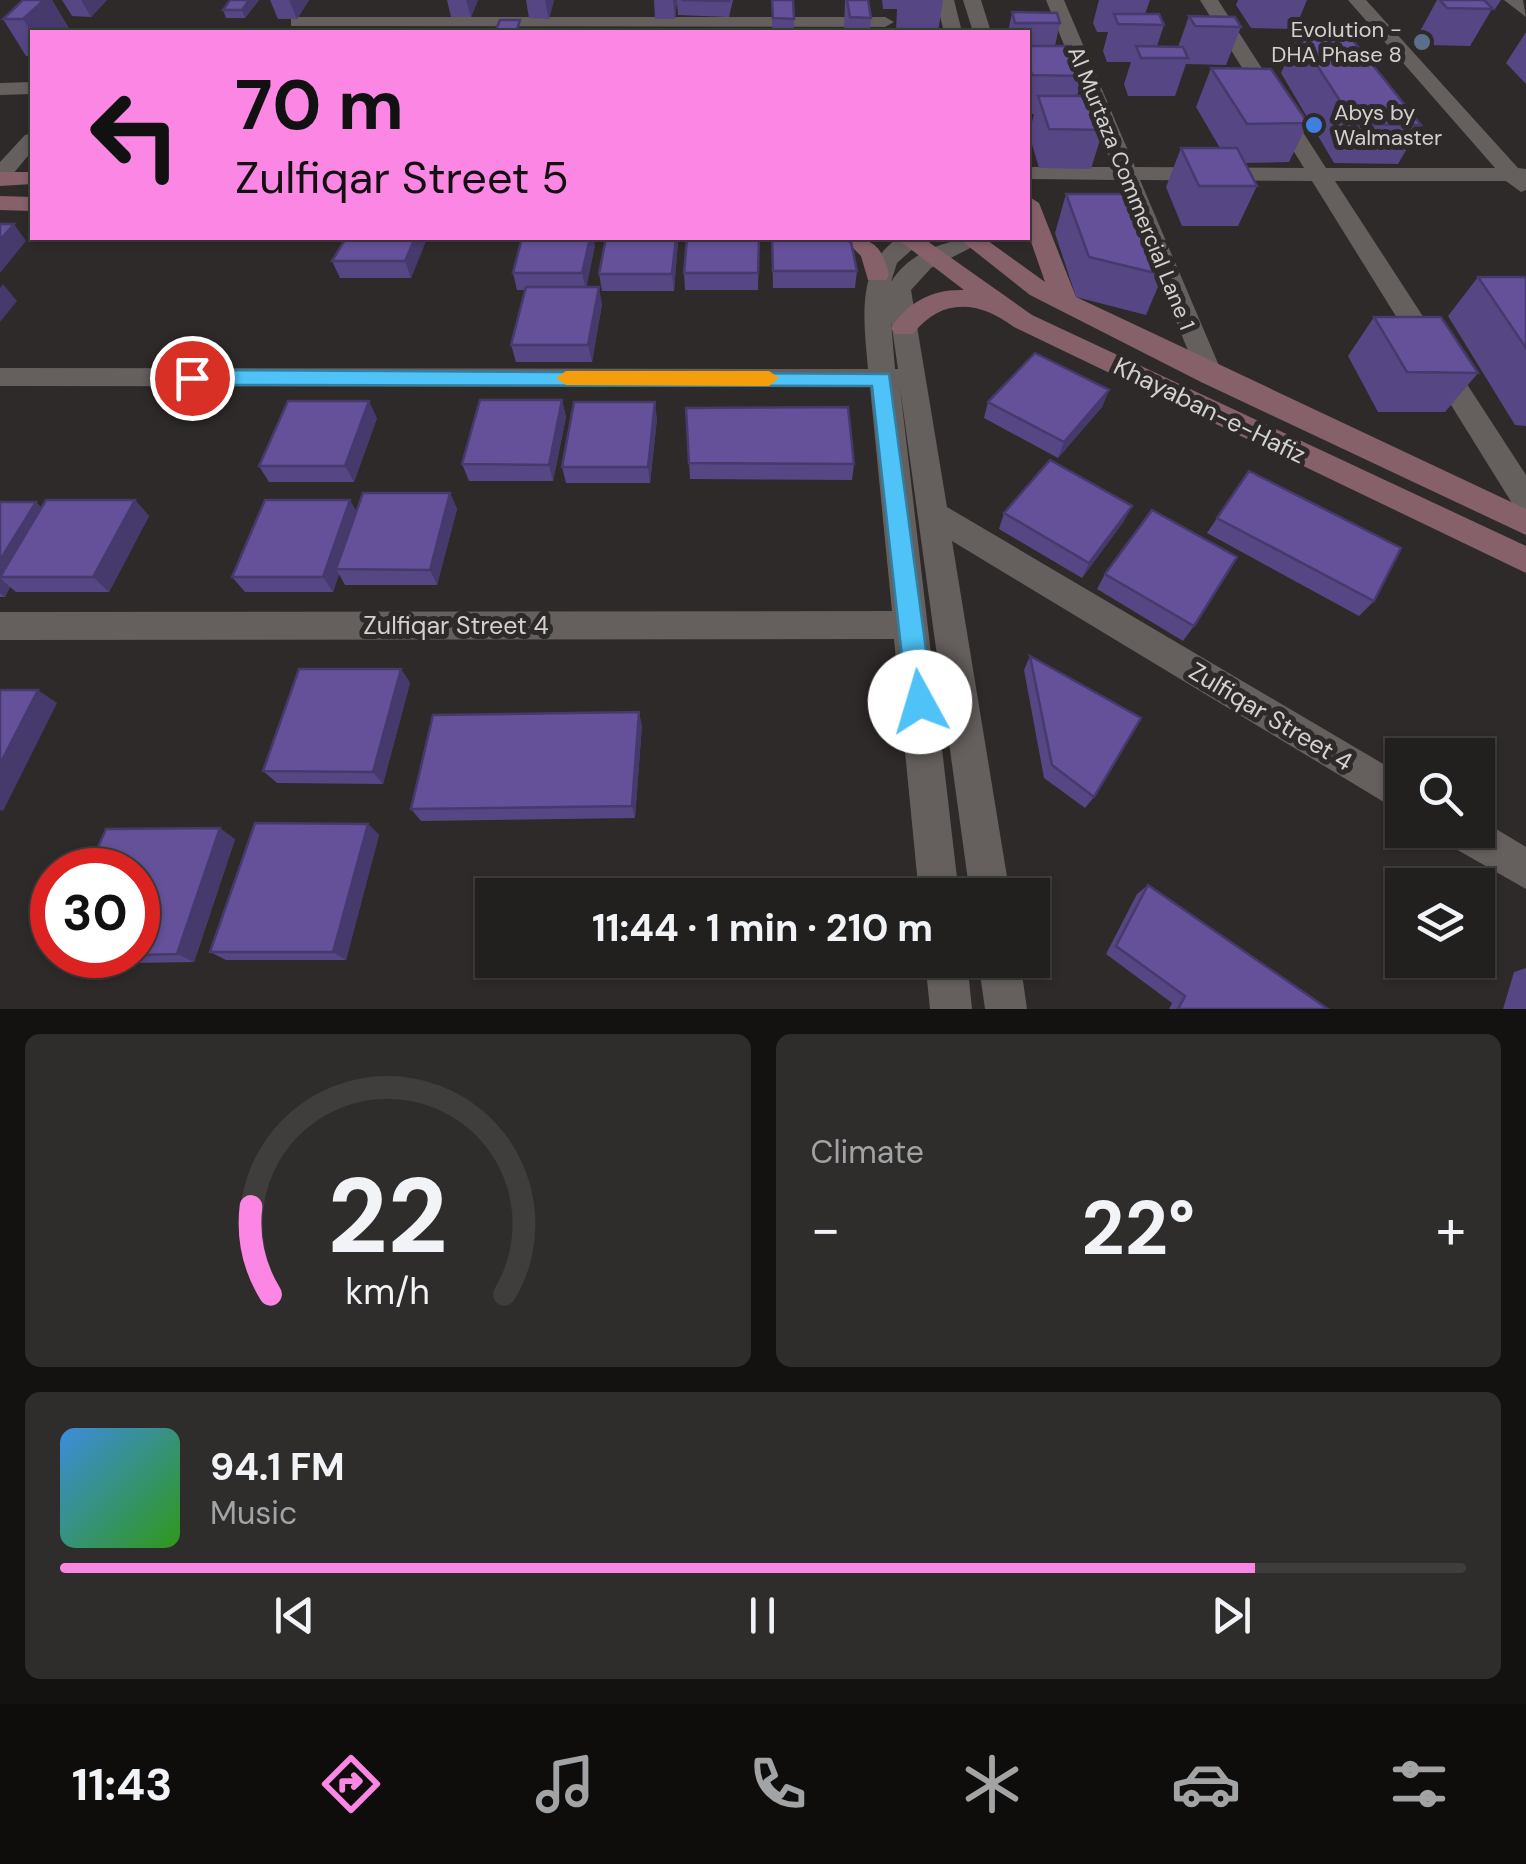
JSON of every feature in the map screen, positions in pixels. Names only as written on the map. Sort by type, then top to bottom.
[{"type":"street","points":[[570,28],[579,0]]},
{"type":"street","points":[[945,0],[952,30]]},
{"type":"street","points":[[972,0],[981,30]]},
{"type":"street","name":"Al Murtaza Commercial Lane 1","points":[[1055,0],[1210,376]]},
{"type":"street","points":[[1210,0],[1526,500]]},
{"type":"street","points":[[1356,0],[1522,180]]},
{"type":"street","points":[[1513,0],[1526,12]]},
{"type":"street","points":[[297,22],[570,28],[885,22]]},
{"type":"street","points":[[0,89],[30,88]]},
{"type":"street","points":[[0,177],[30,141]]},
{"type":"street","points":[[1030,173],[1522,180]]},
{"type":"street","points":[[0,177],[30,178]]},
{"type":"street","points":[[0,204],[30,204]]},
{"type":"street","points":[[1030,208],[1065,302]]},
{"type":"street","points":[[856,240],[872,253],[892,329],[912,625],[937,878]]},
{"type":"street","points":[[877,276],[891,252],[917,243],[951,240]]},
{"type":"street","name":"Khayaban-e-Hafiz","points":[[977,240],[1039,289],[1210,376],[1526,522]]},
{"type":"street","points":[[892,329],[903,278],[919,263],[917,243]]},
{"type":"street","name":"Khayaban-e-Hafiz","points":[[917,243],[1040,329],[1526,560]]},
{"type":"street","points":[[892,329],[938,299],[965,295],[1001,304]]},
{"type":"street","points":[[0,377],[896,378]]},
{"type":"street","points":[[896,378],[933,514],[987,878]]},
{"type":"street","name":"Zulfiqar Street 4","points":[[933,514],[1385,785]]},
{"type":"street","name":"Zulfiqar Street 4","points":[[0,626],[912,625]]},
{"type":"street","points":[[1492,848],[1526,869]]},
{"type":"street","points":[[947,978],[950,1009]]},
{"type":"street","points":[[1002,978],[1006,1009]]},
{"type":"building","points":[[23,0],[44,0],[23,19],[3,19]]},
{"type":"building","points":[[230,0],[249,0],[242,10],[223,10]]},
{"type":"building","points":[[772,0],[793,0],[794,19],[773,18]]},
{"type":"building","points":[[847,0],[868,0],[871,18],[850,17]]},
{"type":"building","points":[[1440,0],[1484,0],[1493,9],[1447,8]]},
{"type":"building","points":[[1012,12],[1057,13],[1060,23],[1015,23]]},
{"type":"building","points":[[1114,14],[1159,14],[1164,25],[1118,24]]},
{"type":"building","points":[[1189,16],[1235,17],[1241,27],[1195,26]]},
{"type":"building","points":[[500,20],[520,20],[517,30],[496,30]]},
{"type":"building","points":[[1298,36],[1351,38],[1421,125],[1355,124]]},
{"type":"building","points":[[1030,46],[1071,46],[1083,76],[1032,75]]},
{"type":"building","points":[[1136,46],[1183,47],[1188,58],[1141,58]]},
{"type":"building","points":[[1211,68],[1271,69],[1308,123],[1247,124]]},
{"type":"building","points":[[1038,96],[1090,96],[1103,130],[1049,129]]},
{"type":"building","points":[[1181,148],[1237,148],[1257,186],[1199,186]]},
{"type":"building","points":[[1066,194],[1133,194],[1163,275],[1089,257]]},
{"type":"building","points":[[0,224],[14,224],[0,240]]},
{"type":"building","points":[[345,240],[414,240],[405,261],[332,261]]},
{"type":"building","points":[[521,240],[590,240],[582,273],[513,273]]},
{"type":"building","points":[[606,240],[676,240],[672,274],[599,274]]},
{"type":"building","points":[[687,240],[759,240],[758,273],[684,273]]},
{"type":"building","points":[[772,240],[851,242],[857,271],[773,271]]},
{"type":"building","points":[[1478,277],[1526,277],[1526,348]]},
{"type":"building","points":[[526,287],[599,287],[588,345],[511,345]]},
{"type":"building","points":[[1374,317],[1441,317],[1478,373],[1407,372]]},
{"type":"building","points":[[1035,353],[1109,390],[1064,442],[988,402]]},
{"type":"building","points":[[480,400],[562,400],[549,465],[462,464]]},
{"type":"building","points":[[288,401],[369,401],[345,466],[259,466]]},
{"type":"building","points":[[574,402],[655,402],[648,467],[562,467]]},
{"type":"building","points":[[848,407],[854,464],[689,463],[686,408]]},
{"type":"building","points":[[1050,460],[1132,506],[1089,563],[1004,513]]},
{"type":"building","points":[[1249,471],[1401,548],[1374,601],[1217,518]]},
{"type":"building","points":[[363,493],[450,493],[430,570],[336,569]]},
{"type":"building","points":[[46,500],[135,500],[93,577],[0,577]]},
{"type":"building","points":[[265,500],[350,500],[323,577],[232,577]]},
{"type":"building","points":[[0,502],[36,502],[0,560]]},
{"type":"building","points":[[1152,510],[1237,557],[1194,626],[1105,574]]},
{"type":"building","points":[[1030,656],[1141,718],[1094,797],[1052,765]]},
{"type":"building","points":[[299,669],[401,669],[373,772],[263,771]]},
{"type":"building","points":[[0,690],[38,690],[0,764]]},
{"type":"building","points":[[639,712],[632,806],[411,809],[433,715]]},
{"type":"building","points":[[255,823],[368,824],[333,952],[210,952]]},
{"type":"building","points":[[220,828],[177,954],[160,954],[160,848],[98,848],[106,829]]},
{"type":"building","points":[[1148,885],[1328,1009],[1178,1009],[1185,996],[1116,946]]},
{"type":"slow traffic","points":[[566,378],[769,378]]},
{"type":"place","name":"Evolution - DHA Phase 8","points":[[1422,42]]},
{"type":"place","name":"Abys by Walmaster","points":[[1314,125]]},
{"type":"route","points":[[192,378],[882,379],[920,702]]}]
